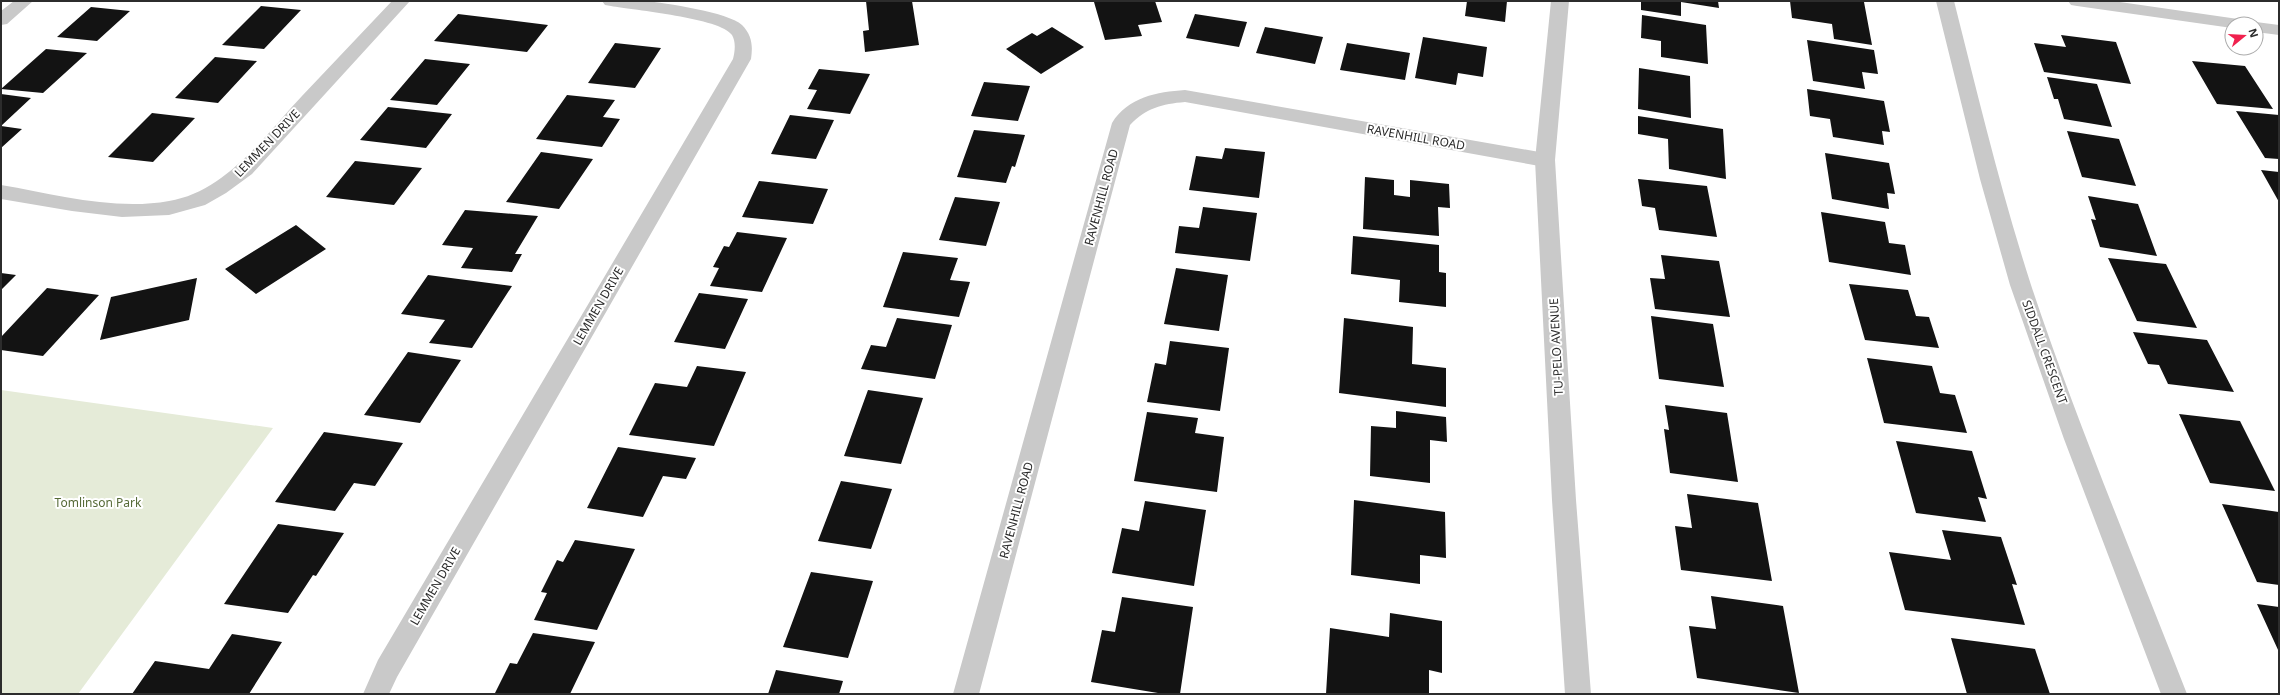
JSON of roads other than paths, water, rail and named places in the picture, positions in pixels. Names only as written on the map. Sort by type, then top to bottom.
[{"type":"street","points":[[1,20],[24,1]]},
{"type":"street","name":"LEMMEN DRIVE","points":[[1,192],[133,212],[162,210],[191,202],[221,188],[245,169],[400,1]]},
{"type":"street","name":"LEMMEN DRIVE","points":[[376,694],[387,669],[742,59],[743,40],[739,32],[731,25],[708,18],[611,1]]},
{"type":"street","name":"TU-PELO AVENUE","points":[[1560,1],[1545,160],[1564,500],[1578,694]]},
{"type":"street","name":"SIDDALL CRESCENT","points":[[1945,1],[2008,244],[2021,287],[2074,432],[2174,694]]},
{"type":"street","points":[[2077,1],[2224,22]]},
{"type":"street","points":[[2264,28],[2279,30]]},
{"type":"street","name":"RAVENHILL ROAD","points":[[966,694],[1121,123],[1132,110],[1146,102],[1185,96],[1545,160]]},
{"type":"park label","name":"Tomlinson Park","points":[[98,502]]}]
